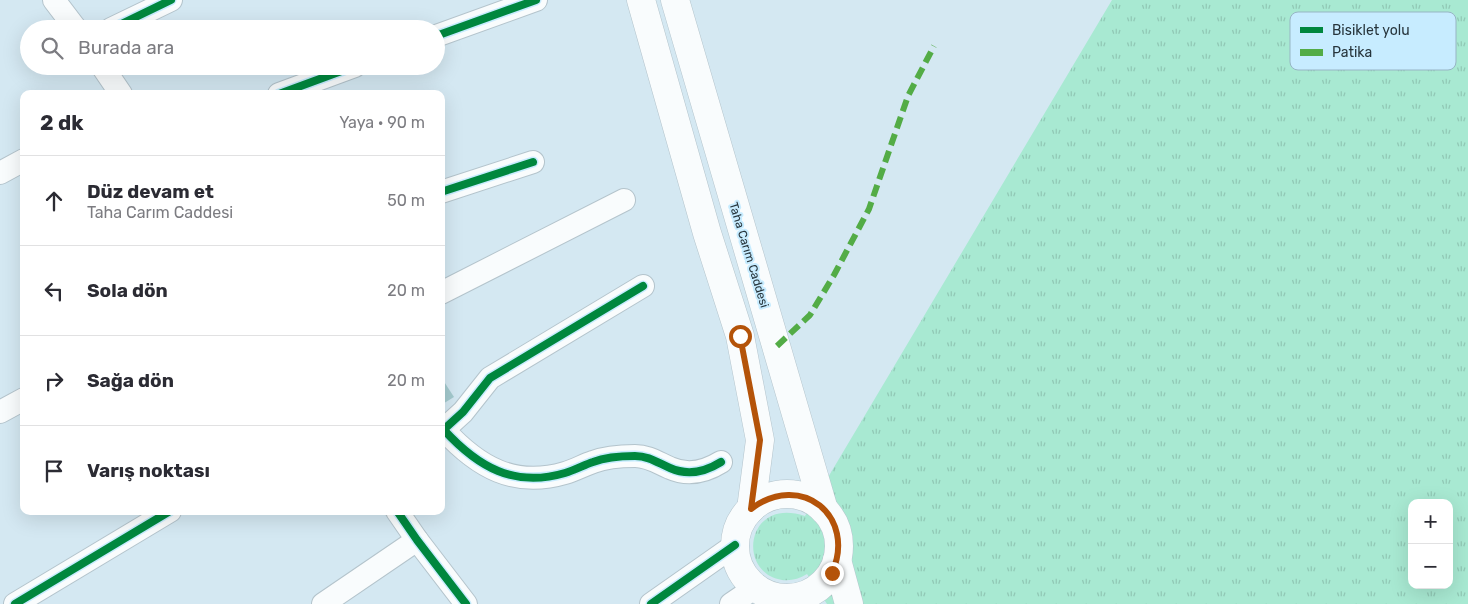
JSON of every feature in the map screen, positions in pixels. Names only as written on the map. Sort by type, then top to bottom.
[{"type":"main road","points":[[641,0],[707,233],[740,336],[760,440],[751,509]]},
{"type":"main road","name":"Taha Carım Caddesi","points":[[675,0],[824,510]]},
{"type":"main road","points":[[788,494],[814,501],[824,510],[832,521],[837,533],[839,547],[832,573],[823,584],[812,592],[800,597],[786,598],[770,596],[750,582],[742,571],[737,559],[735,545],[742,519],[751,509],[762,501],[774,496],[788,494]]},
{"type":"main road","points":[[837,560],[849,604]]},
{"type":"street","points":[[54,0],[69,20]]},
{"type":"street","points":[[130,20],[171,0]]},
{"type":"street","points":[[445,33],[536,0]]},
{"type":"street","points":[[108,75],[118,90]]},
{"type":"street","points":[[290,90],[331,75]]},
{"type":"street","points":[[0,173],[20,162]]},
{"type":"street","points":[[445,191],[533,162]]},
{"type":"street","points":[[445,291],[624,200]]},
{"type":"street","points":[[445,429],[463,412],[490,378],[643,286]]},
{"type":"street","points":[[0,412],[20,401]]},
{"type":"street","points":[[445,433],[486,466],[517,476],[546,477],[562,474],[594,461],[624,456],[648,457],[673,469],[688,473],[711,468],[720,462]]},
{"type":"street","points":[[15,604],[163,515]]},
{"type":"street","points":[[400,515],[416,540],[466,604]]},
{"type":"street","points":[[323,604],[416,540]]},
{"type":"street","points":[[651,604],[735,545]]},
{"type":"street","points":[[731,604],[770,596]]},
{"type":"green space","points":[[1112,0],[1468,0],[1468,604],[827,604],[807,574],[795,579],[782,580],[767,574],[758,564],[754,551],[754,538],[760,526],[770,517],[785,513],[805,516]]},
{"type":"building","points":[[445,383],[454,397],[445,403]]},
{"type":"marked path","points":[[777,346],[810,315],[834,275],[869,209],[908,96],[934,46]]},
{"type":"cycle path","points":[[130,20],[171,0]]},
{"type":"cycle path","points":[[445,33],[536,0]]},
{"type":"cycle path","points":[[290,90],[331,75]]},
{"type":"cycle path","points":[[445,191],[533,162]]},
{"type":"cycle path","points":[[445,428],[463,412],[490,378],[643,286]]},
{"type":"cycle path","points":[[445,431],[484,464],[513,476],[529,478],[565,473],[598,460],[619,457],[645,457],[683,472],[696,472],[721,462]]},
{"type":"cycle path","points":[[15,604],[163,515]]},
{"type":"cycle path","points":[[400,515],[466,604]]},
{"type":"cycle path","points":[[651,604],[735,545]]},
{"type":"route","points":[[740,336],[760,440],[751,509],[762,501],[774,496],[788,494],[814,501],[832,521],[837,533],[839,547],[832,573]]}]
